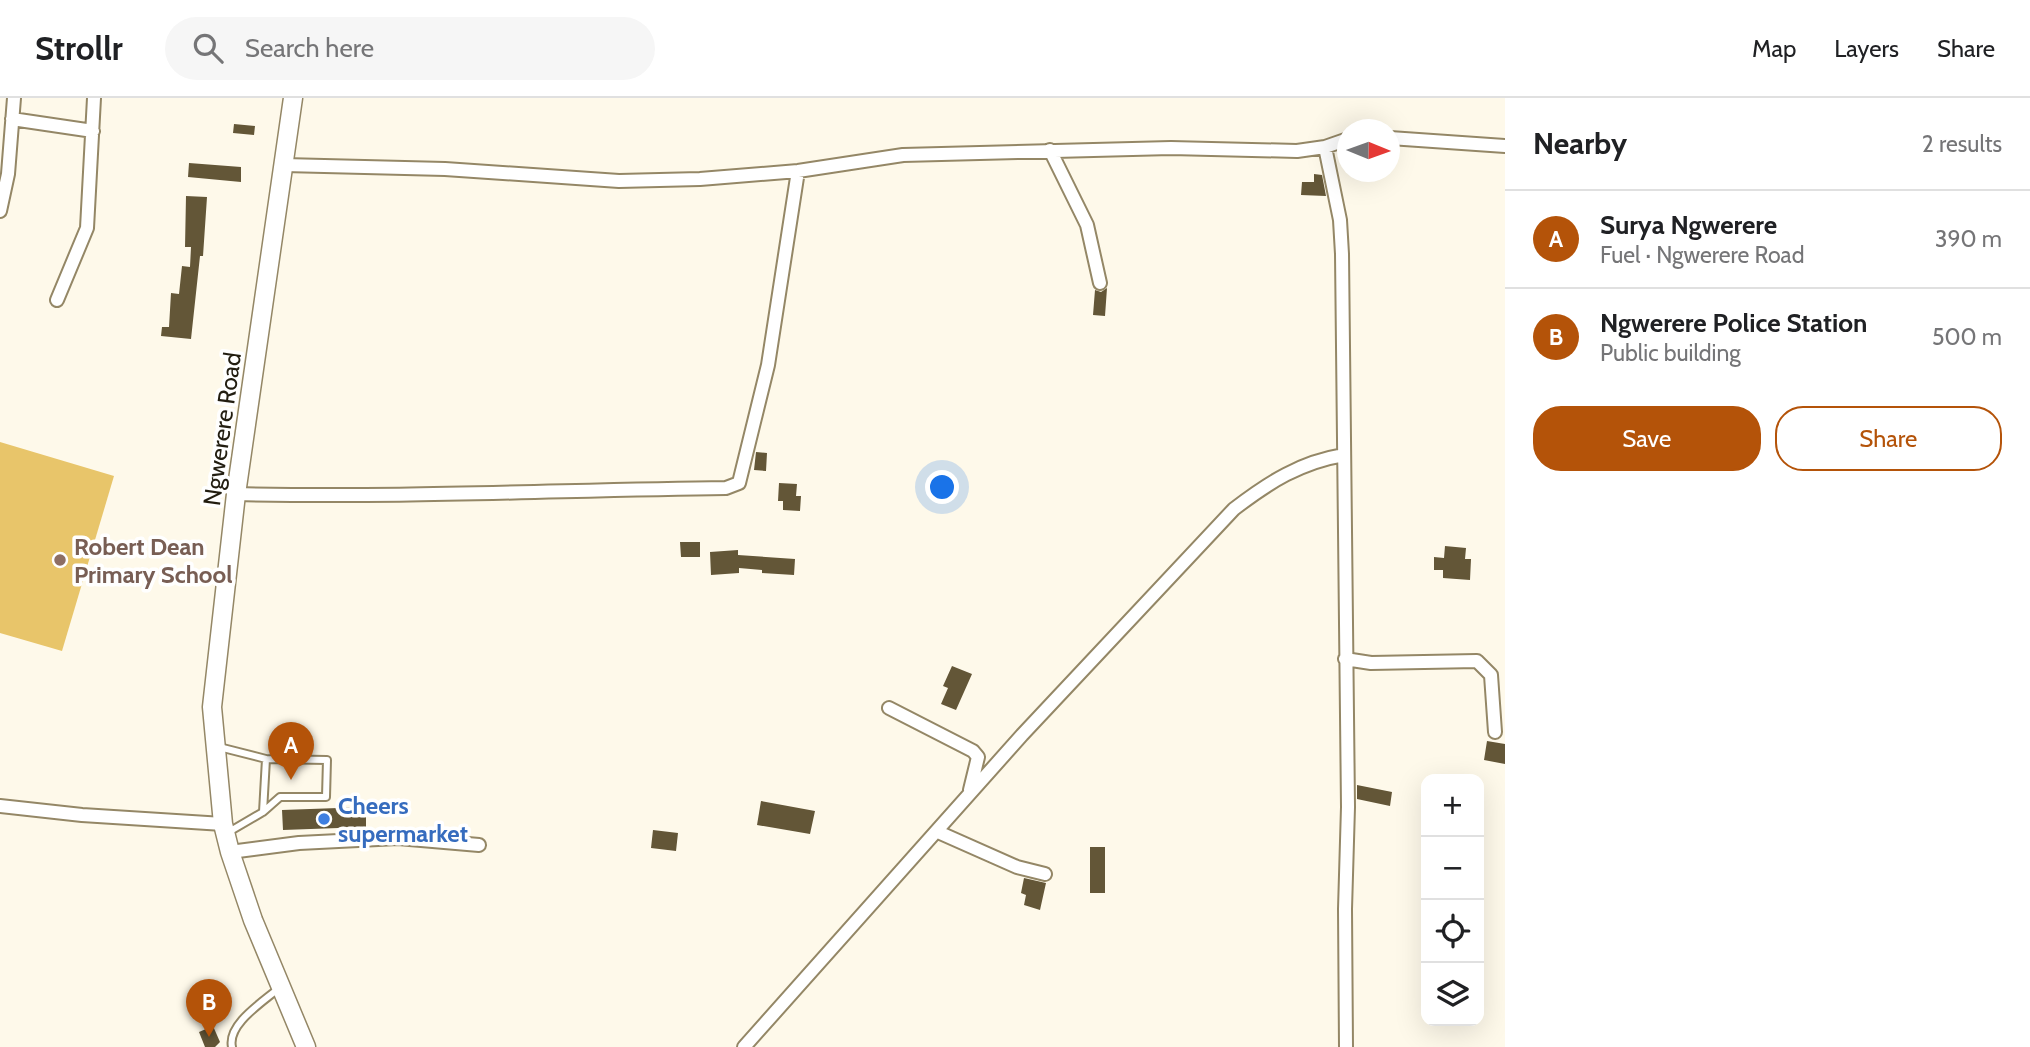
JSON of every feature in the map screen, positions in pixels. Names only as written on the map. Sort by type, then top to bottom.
[{"type":"main road","name":"Ngwerere Road","points":[[293,98],[236,494],[212,707],[224,829],[230,852],[280,987],[306,1047]]},
{"type":"street","points":[[0,211],[6,183],[14,98]]},
{"type":"street","points":[[57,300],[87,228],[94,98]]},
{"type":"street","points":[[12,119],[93,131]]},
{"type":"street","points":[[1400,139],[1505,146]]},
{"type":"street","points":[[284,165],[445,169],[619,181],[700,179],[798,171],[903,155],[1050,150],[1297,151],[1337,143]]},
{"type":"street","points":[[1325,147],[1342,233],[1348,807],[1345,909],[1346,1047]]},
{"type":"street","points":[[1050,150],[1087,225],[1101,283]]},
{"type":"street","points":[[236,494],[404,497],[525,491],[726,488],[739,482],[768,365],[798,171]]},
{"type":"street","points":[[744,1047],[1022,735],[1234,509],[1266,485],[1303,464],[1345,454]]},
{"type":"street","points":[[1345,659],[1371,663],[1477,661],[1491,675],[1494,732]]},
{"type":"street","points":[[889,708],[973,751],[978,757],[972,785],[963,803]]},
{"type":"street","points":[[0,806],[224,829]]},
{"type":"street","points":[[938,832],[993,858],[1045,874]]},
{"type":"street","points":[[230,852],[299,843],[398,838],[479,845]]},
{"type":"lane","points":[[214,746],[266,759],[327,761],[326,797],[280,796],[263,812],[224,829]]},
{"type":"lane","points":[[263,812],[266,759]]},
{"type":"lane","points":[[232,1047],[231,1037],[241,1022],[280,987]]},
{"type":"shaded area","points":[[0,442],[114,476],[62,651],[0,633]]},
{"type":"building","points":[[234,124],[255,126],[254,135],[233,133]]},
{"type":"building","points":[[189,163],[241,167],[241,182],[188,177]]},
{"type":"building","points":[[1314,174],[1322,175],[1326,196],[1301,195],[1302,182],[1314,182]]},
{"type":"building","points":[[186,196],[207,197],[203,256],[200,256],[191,339],[161,336],[162,327],[169,327],[171,293],[179,294],[182,266],[190,267],[191,247],[185,247]]},
{"type":"building","points":[[1107,288],[1105,316],[1093,315],[1095,290],[1101,292]]},
{"type":"building","points":[[756,452],[767,453],[766,471],[754,470]]},
{"type":"building","points":[[779,483],[797,484],[796,496],[801,496],[800,511],[783,510],[783,501],[778,501]]},
{"type":"building","points":[[680,542],[700,542],[700,557],[681,557]]},
{"type":"building","points":[[1445,546],[1466,548],[1465,559],[1471,559],[1470,580],[1443,578],[1443,570],[1434,570],[1434,557],[1444,558]]},
{"type":"building","points":[[738,550],[738,555],[795,559],[794,575],[739,568],[739,573],[711,575],[710,552]]},
{"type":"building","points":[[952,666],[972,674],[956,710],[941,704],[948,688],[943,686]]},
{"type":"building","points":[[1487,741],[1505,744],[1505,764],[1484,760]]},
{"type":"building","points":[[1357,785],[1392,792],[1390,806],[1357,799]]},
{"type":"building","points":[[761,801],[815,811],[810,834],[757,825]]},
{"type":"building","name":"Cheers supermarket","points":[[366,807],[366,827],[283,830],[282,810]]},
{"type":"building","points":[[653,830],[678,833],[676,851],[651,848]]},
{"type":"building","points":[[1090,847],[1105,847],[1105,893],[1090,893]]},
{"type":"building","points":[[1024,878],[1046,883],[1040,910],[1024,905],[1026,895],[1021,893]]},
{"type":"building","points":[[213,1026],[220,1042],[215,1047],[205,1047],[199,1032]]},
{"type":"place","name":"Robert Dean Primary School","points":[[60,560]]},
{"type":"place","name":"Surya Ngwerere","points":[[291,780]]},
{"type":"place","name":"Cheers supermarket","points":[[324,819]]},
{"type":"place","name":"Ngwerere Police Station","points":[[209,1037]]}]
